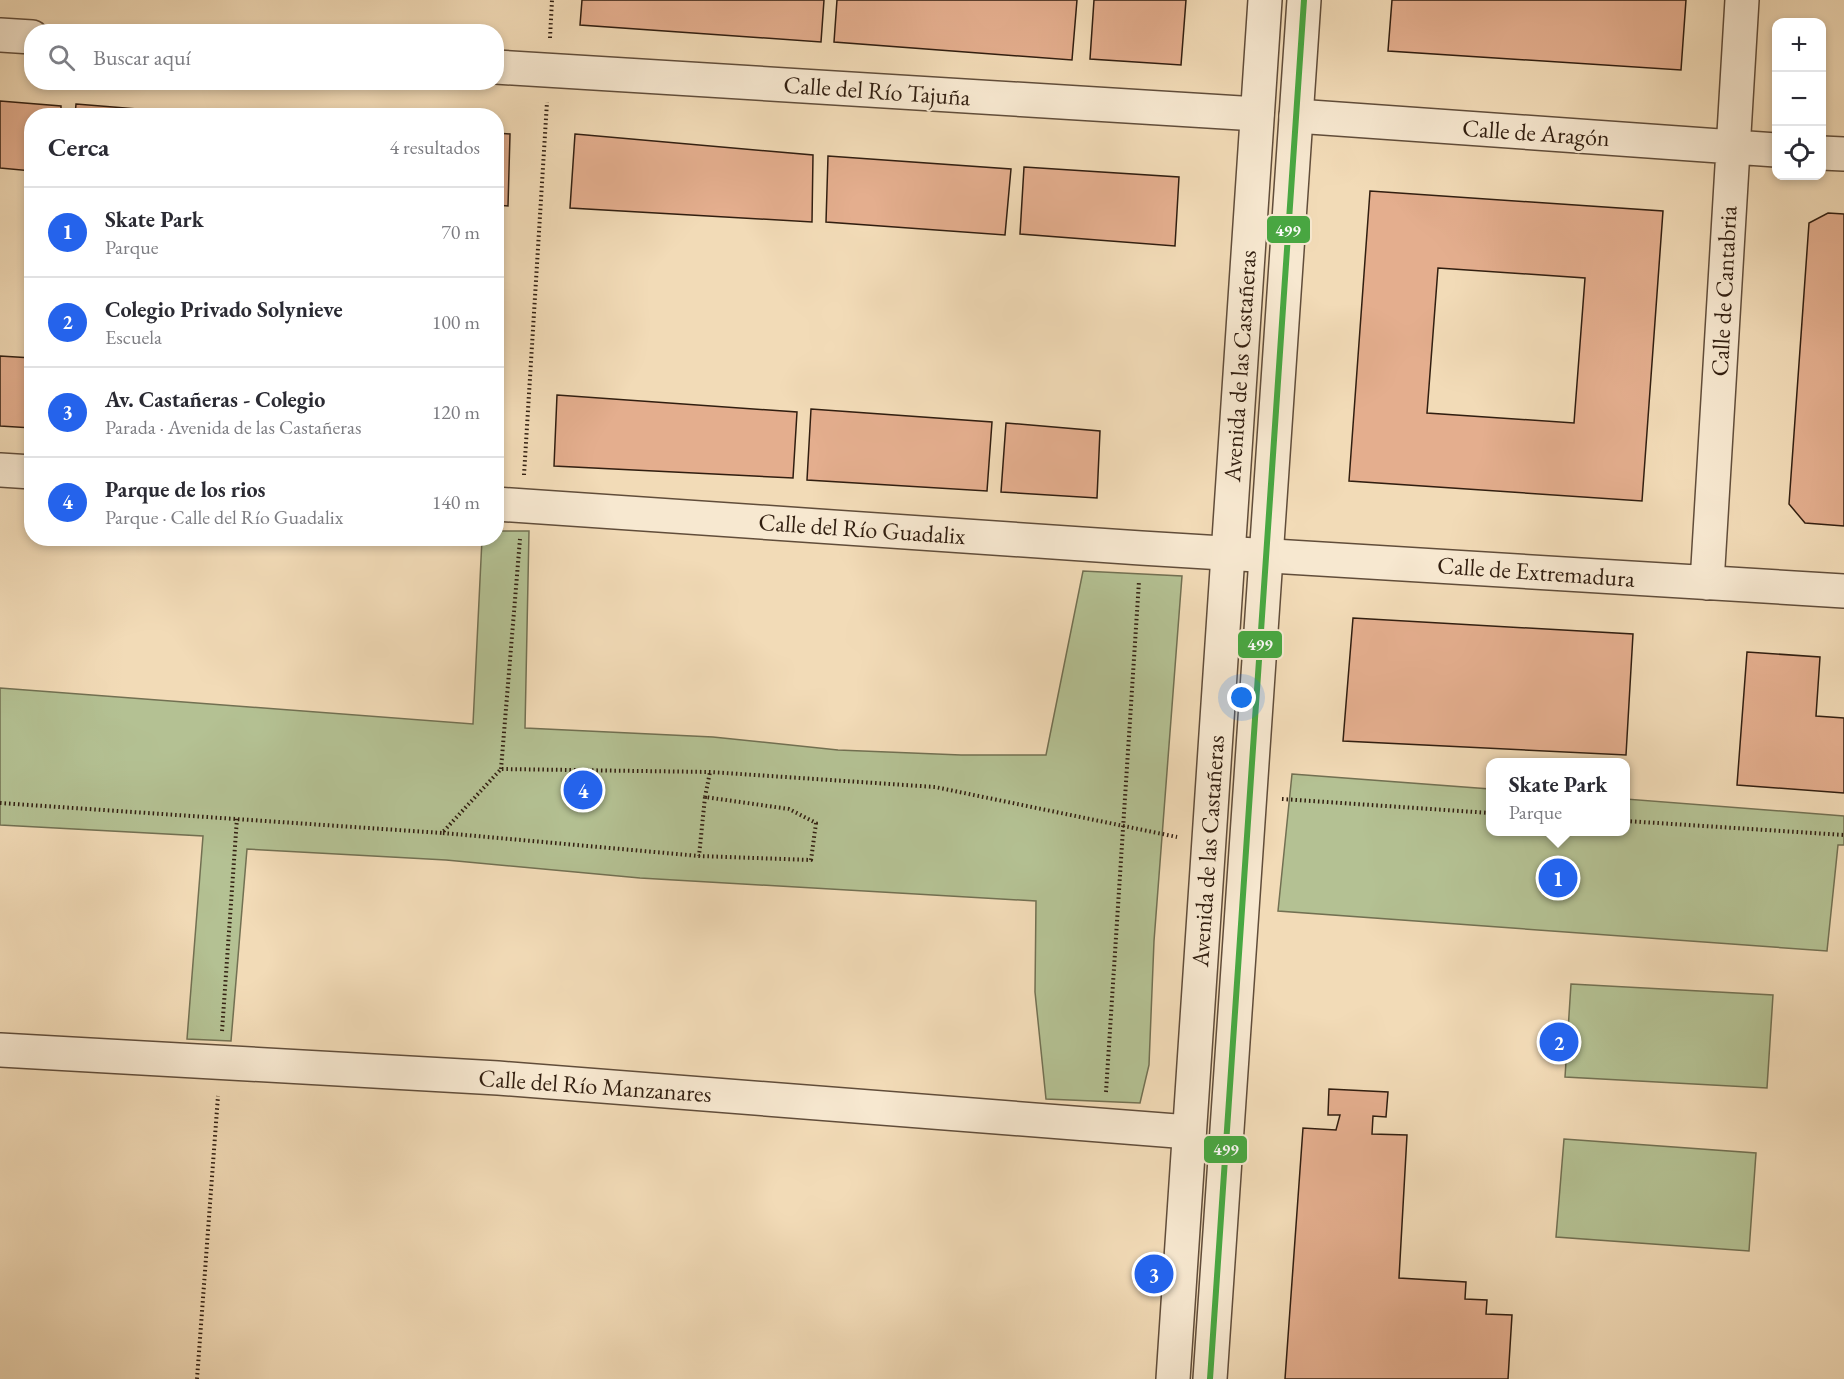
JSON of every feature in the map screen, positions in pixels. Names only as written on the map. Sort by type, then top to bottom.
[{"type":"street","name":"Avenida de las Castañeras","points":[[1173,1379],[1265,0]]},
{"type":"street","name":"Avenida de las Castañeras","points":[[1210,1379],[1304,0]]},
{"type":"street","name":"Calle de Cantabria","points":[[1707,583],[1742,0]]},
{"type":"street","points":[[0,35],[24,37]]},
{"type":"street","name":"Calle del Río Tajuña","points":[[504,67],[1257,114]]},
{"type":"street","name":"Calle de Aragón","points":[[1296,116],[1772,150]]},
{"type":"street","points":[[1826,153],[1844,154]]},
{"type":"street","points":[[0,470],[24,472]]},
{"type":"street","name":"Calle del Río Guadalix","points":[[510,505],[1228,553]]},
{"type":"street","name":"Calle de Extremadura","points":[[1228,553],[1844,591]]},
{"type":"street","name":"Calle del Río Manzanares","points":[[0,1050],[498,1078],[1189,1132]]},
{"type":"path","points":[[442,832],[501,769],[510,505],[549,70],[552,0]]},
{"type":"path","points":[[1104,1125],[1141,548]]},
{"type":"path","points":[[501,769],[710,772],[935,787],[1208,843]]},
{"type":"path","points":[[699,856],[710,772]]},
{"type":"path","points":[[0,803],[442,832],[699,856],[811,860],[816,823],[789,809],[705,797]]},
{"type":"path","points":[[1250,797],[1486,813]]},
{"type":"path","points":[[197,1379],[237,818]]},
{"type":"path","points":[[1630,821],[1844,835]]},
{"type":"green space","points":[[504,531],[529,531],[525,728],[713,737],[838,750],[961,755],[1046,755],[1083,571],[1182,576],[1154,941],[1149,1065],[1140,1103],[1046,1099],[1035,992],[1036,901],[640,878],[446,860],[247,849],[231,1041],[187,1039],[203,836],[0,825],[0,688],[473,724],[482,546],[504,546]]},
{"type":"green space","points":[[1292,774],[1486,789],[1486,836],[1630,836],[1630,799],[1844,816],[1844,845],[1838,845],[1827,951],[1278,911]]},
{"type":"green space","points":[[1571,984],[1773,995],[1767,1088],[1565,1077]]},
{"type":"green space","points":[[1564,1139],[1756,1153],[1749,1251],[1556,1237]]},
{"type":"building","points":[[582,0],[824,0],[821,42],[580,25]]},
{"type":"building","points":[[837,0],[1077,0],[1072,60],[834,42]]},
{"type":"building","points":[[1094,0],[1186,0],[1181,65],[1090,59]]},
{"type":"building","points":[[1392,0],[1686,0],[1681,70],[1388,51]]},
{"type":"building","points":[[0,101],[61,106],[61,108],[24,108],[24,170],[0,168]]},
{"type":"building","points":[[76,104],[125,108],[76,108]]},
{"type":"building","points":[[504,134],[510,134],[508,206],[504,206]]},
{"type":"building","points":[[575,134],[813,155],[812,222],[570,208]]},
{"type":"building","points":[[828,156],[1011,169],[1005,235],[826,222]]},
{"type":"building","points":[[1024,167],[1179,177],[1175,246],[1020,234]]},
{"type":"building","points":[[1370,191],[1663,211],[1642,501],[1349,481]],"holes":[[[1438,268],[1585,278],[1574,423],[1427,413]]]},
{"type":"building","points":[[1828,213],[1844,214],[1844,526],[1805,523],[1789,504],[1809,223]]},
{"type":"building","points":[[0,356],[24,358],[24,428],[0,426]]},
{"type":"building","points":[[557,395],[797,412],[793,478],[554,466]]},
{"type":"building","points":[[811,409],[992,422],[987,491],[807,480]]},
{"type":"building","points":[[1006,423],[1100,431],[1097,498],[1001,492]]},
{"type":"building","points":[[1353,618],[1633,634],[1626,755],[1343,741]]},
{"type":"building","points":[[1747,652],[1820,657],[1816,716],[1844,718],[1844,793],[1737,785]]},
{"type":"building","points":[[1329,1089],[1388,1092],[1386,1117],[1373,1116],[1372,1134],[1407,1135],[1399,1278],[1466,1282],[1465,1299],[1487,1300],[1486,1314],[1512,1315],[1508,1379],[1285,1379],[1303,1128],[1336,1130],[1340,1115],[1328,1115]]},
{"type":"transit line","name":"499","points":[[1210,1379],[1304,0]]},
{"type":"place","name":"Parque de los rios","points":[[583,790]]},
{"type":"place","name":"Skate Park","points":[[1558,878]]},
{"type":"place","name":"Colegio Privado Solynieve","points":[[1559,1042]]},
{"type":"place","name":"Av. Castañeras - Colegio","points":[[1154,1274]]}]
